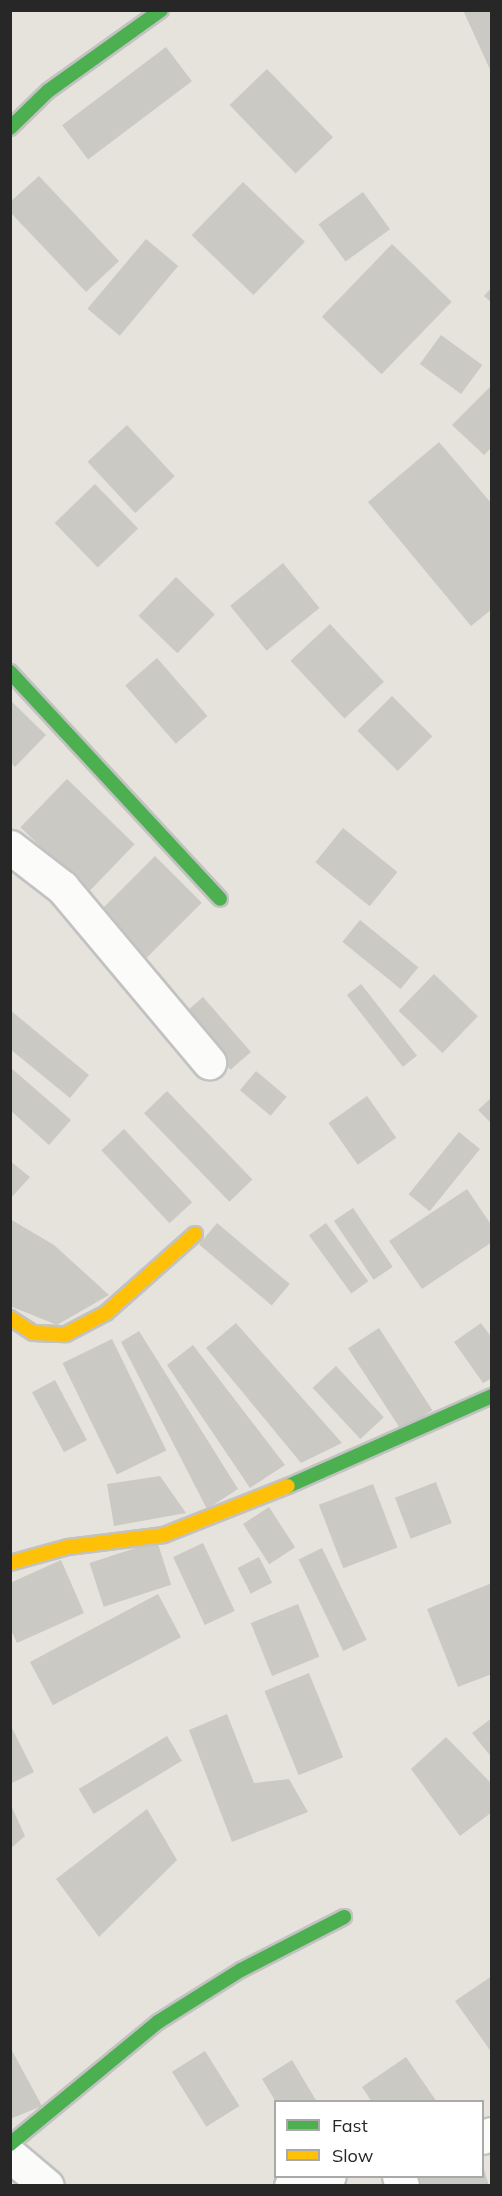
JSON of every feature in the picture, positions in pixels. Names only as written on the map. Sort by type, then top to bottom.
[{"type":"street","points":[[10,128],[48,91],[161,10]]},
{"type":"street","points":[[10,672],[220,899]]},
{"type":"street","points":[[10,847],[62,887],[209,1062]]},
{"type":"street","points":[[10,1318],[33,1333],[66,1334],[106,1313],[195,1234]]},
{"type":"street","points":[[10,1563],[68,1547],[164,1534],[216,1517],[492,1395]]},
{"type":"street","points":[[10,2144],[158,2022],[241,1970],[344,1917]]},
{"type":"street","points":[[10,2155],[47,2186]]},
{"type":"street","points":[[291,2186],[321,2178]]},
{"type":"building","points":[[463,10],[492,10],[492,74]]},
{"type":"building","points":[[166,47],[192,81],[88,160],[62,125]]},
{"type":"building","points":[[267,69],[333,137],[296,173],[230,105]]},
{"type":"building","points":[[39,176],[119,261],[86,292],[10,212],[10,202]]},
{"type":"building","points":[[243,182],[305,242],[253,295],[192,235]]},
{"type":"building","points":[[363,192],[390,229],[346,262],[319,224]]},
{"type":"building","points":[[146,239],[178,266],[120,336],[88,309]]},
{"type":"building","points":[[392,244],[452,302],[382,374],[322,317]]},
{"type":"building","points":[[492,287],[492,303],[484,296]]},
{"type":"building","points":[[441,335],[482,365],[461,394],[420,364]]},
{"type":"building","points":[[492,385],[492,447],[484,455],[452,425]]},
{"type":"building","points":[[127,425],[175,476],[135,513],[88,462]]},
{"type":"building","points":[[439,442],[492,504],[492,609],[471,626],[368,502]]},
{"type":"building","points":[[95,484],[138,529],[98,567],[55,523]]},
{"type":"building","points":[[283,563],[320,608],[267,651],[230,606]]},
{"type":"building","points":[[176,577],[215,615],[177,653],[138,616]]},
{"type":"building","points":[[330,624],[384,682],[344,719],[291,661]]},
{"type":"building","points":[[157,658],[208,716],[176,744],[125,686]]},
{"type":"building","points":[[392,696],[432,736],[398,771],[357,731]]},
{"type":"building","points":[[10,700],[46,735],[15,767],[10,762]]},
{"type":"building","points":[[67,779],[135,844],[88,892],[20,827]]},
{"type":"building","points":[[343,828],[397,872],[370,906],[315,862]]},
{"type":"building","points":[[155,856],[202,903],[144,960],[98,913]]},
{"type":"building","points":[[360,920],[418,967],[401,989],[342,942]]},
{"type":"building","points":[[434,974],[478,1016],[442,1053],[399,1011]]},
{"type":"building","points":[[361,984],[417,1056],[403,1067],[347,995]]},
{"type":"building","points":[[203,997],[251,1052],[231,1070],[183,1015]]},
{"type":"building","points":[[10,1010],[89,1075],[70,1098],[10,1049]]},
{"type":"building","points":[[10,1067],[71,1120],[49,1145],[10,1110]]},
{"type":"building","points":[[256,1071],[287,1097],[271,1116],[240,1090]]},
{"type":"building","points":[[167,1091],[252,1179],[229,1202],[144,1113]]},
{"type":"building","points":[[367,1096],[396,1138],[358,1165],[328,1123]]},
{"type":"building","points":[[492,1097],[492,1124],[478,1110]]},
{"type":"building","points":[[124,1129],[192,1202],[170,1223],[101,1150]]},
{"type":"building","points":[[459,1132],[480,1149],[430,1211],[409,1194]]},
{"type":"building","points":[[10,1161],[30,1177],[10,1199]]},
{"type":"building","points":[[467,1189],[492,1226],[492,1242],[422,1289],[389,1241]]},
{"type":"building","points":[[353,1208],[393,1267],[374,1280],[334,1221]]},
{"type":"building","points":[[10,1219],[54,1245],[109,1295],[57,1325],[10,1306]]},
{"type":"building","points":[[217,1223],[290,1284],[272,1306],[199,1244]]},
{"type":"building","points":[[326,1223],[368,1281],[351,1294],[309,1235]]},
{"type":"building","points":[[236,1323],[342,1443],[301,1463],[206,1348]]},
{"type":"building","points":[[481,1323],[492,1338],[492,1378],[483,1383],[454,1342]]},
{"type":"building","points":[[379,1328],[432,1410],[401,1430],[348,1348]]},
{"type":"building","points":[[139,1331],[238,1489],[207,1509],[121,1342]]},
{"type":"building","points":[[112,1339],[166,1450],[117,1475],[63,1363]]},
{"type":"building","points":[[193,1345],[285,1465],[250,1488],[167,1365]]},
{"type":"building","points":[[336,1366],[384,1417],[360,1439],[313,1388]]},
{"type":"building","points":[[55,1380],[87,1440],[64,1452],[32,1392]]},
{"type":"building","points":[[160,1476],[186,1513],[114,1526],[107,1484]]},
{"type":"building","points":[[436,1482],[452,1523],[411,1539],[395,1498]]},
{"type":"building","points":[[373,1484],[397,1547],[343,1568],[319,1505]]},
{"type":"building","points":[[269,1507],[295,1547],[269,1564],[243,1524]]},
{"type":"building","points":[[157,1541],[171,1585],[104,1607],[89,1563]]},
{"type":"building","points":[[203,1543],[235,1611],[205,1625],[173,1557]]},
{"type":"building","points":[[322,1548],[367,1640],[343,1651],[299,1559]]},
{"type":"building","points":[[259,1557],[272,1583],[251,1594],[238,1568]]},
{"type":"building","points":[[61,1560],[84,1613],[17,1643],[10,1628],[10,1583]]},
{"type":"building","points":[[492,1583],[492,1674],[458,1687],[427,1609]]},
{"type":"building","points":[[158,1594],[181,1637],[53,1705],[30,1662]]},
{"type":"building","points":[[298,1604],[319,1657],[272,1676],[251,1623]]},
{"type":"building","points":[[309,1673],[343,1757],[299,1775],[264,1691]]},
{"type":"building","points":[[227,1714],[254,1783],[289,1779],[308,1812],[232,1842],[189,1730]]},
{"type":"building","points":[[492,1718],[492,1758],[472,1733]]},
{"type":"building","points":[[10,1724],[34,1772],[10,1784]]},
{"type":"building","points":[[167,1736],[182,1761],[94,1814],[79,1789]]},
{"type":"building","points":[[446,1737],[492,1784],[492,1812],[460,1836],[411,1769]]},
{"type":"building","points":[[10,1803],[25,1836],[10,1849]]},
{"type":"building","points":[[147,1809],[177,1860],[99,1937],[56,1879]]},
{"type":"building","points":[[492,1976],[492,2053],[455,2001]]},
{"type":"building","points":[[10,2047],[42,2106],[10,2119]]},
{"type":"building","points":[[205,2051],[239,2106],[206,2127],[172,2072]]},
{"type":"building","points":[[406,2057],[436,2100],[371,2100],[362,2087]]},
{"type":"building","points":[[292,2060],[316,2100],[275,2100],[262,2079]]},
{"type":"building","points":[[484,2169],[489,2186],[417,2186],[416,2179],[484,2178]]},
{"type":"traffic: fast","points":[[10,128],[48,91],[161,10]]},
{"type":"traffic: fast","points":[[10,672],[220,899]]},
{"type":"traffic: fast","points":[[288,1486],[492,1396]]},
{"type":"traffic: fast","points":[[10,2144],[158,2022],[241,1970],[344,1917]]},
{"type":"traffic: slow","points":[[10,1318],[33,1333],[66,1334],[106,1313],[195,1234]]},
{"type":"traffic: slow","points":[[10,1563],[68,1547],[164,1535],[288,1486]]}]
